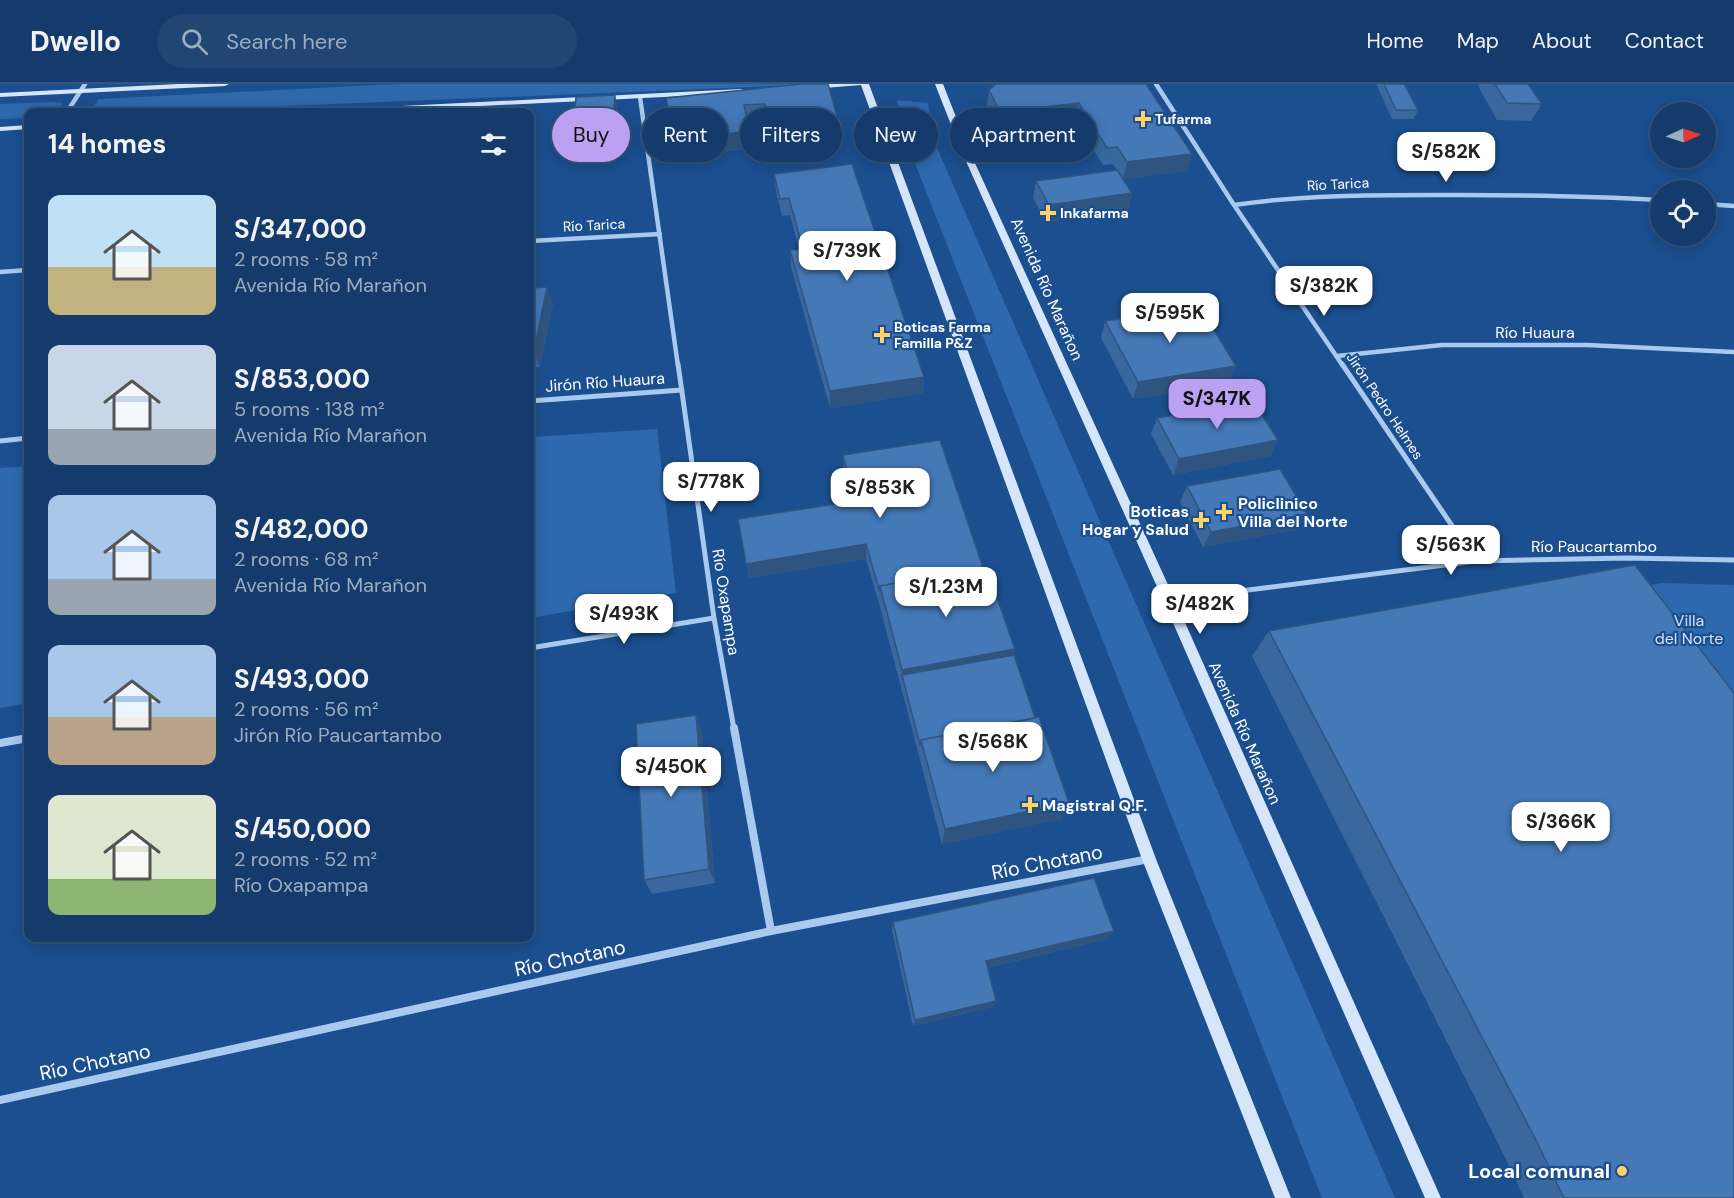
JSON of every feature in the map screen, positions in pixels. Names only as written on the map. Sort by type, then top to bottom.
[{"type":"street","points":[[70,108],[86,84]]},
{"type":"street","points":[[0,95],[225,84]]},
{"type":"street","points":[[805,87],[858,84]]},
{"type":"street","points":[[865,84],[1149,859],[1283,1198]]},
{"type":"street","name":"Avenida Río Marañon","points":[[939,84],[965,150],[1168,600],[1433,1198]]},
{"type":"street","name":"Jirón Pedro Helmes","points":[[1156,84],[1234,205],[1476,561]]},
{"type":"street","points":[[407,108],[746,90]]},
{"type":"street","name":"Río Oxapampa","points":[[640,97],[714,618],[771,931]]},
{"type":"street","points":[[0,129],[24,127]]},
{"type":"street","name":"Río Tarica","points":[[1234,205],[1267,200],[1368,194],[1598,196],[1650,199]]},
{"type":"street","points":[[1716,205],[1734,206]]},
{"type":"street","name":"Río Tarica","points":[[534,241],[660,234]]},
{"type":"street","points":[[0,272],[24,270]]},
{"type":"street","name":"Río Huaura","points":[[1337,356],[1442,345],[1587,345],[1734,352]]},
{"type":"street","name":"Jirón Río Huaura","points":[[534,401],[682,390]]},
{"type":"street","points":[[0,441],[24,438]]},
{"type":"street","name":"Río Paucartambo","points":[[1168,600],[1476,561],[1627,558],[1734,560]]},
{"type":"street","points":[[534,647],[714,618]]},
{"type":"street","points":[[0,743],[24,739]]},
{"type":"street","name":"Río Chotano","points":[[0,1100],[771,931],[1149,859]]},
{"type":"green space","points":[[396,84],[824,84],[238,108],[93,108],[99,99]]},
{"type":"green space","points":[[897,100],[928,103],[929,108],[898,108]]},
{"type":"green space","points":[[63,103],[60,108],[24,108],[24,118],[0,119],[0,104]]},
{"type":"green space","points":[[938,150],[1395,1198],[1322,1198],[914,162],[938,162]]},
{"type":"green space","points":[[657,429],[676,593],[534,617],[534,437]]},
{"type":"green space","points":[[24,466],[24,704],[0,708],[0,468]]},
{"type":"green space","name":"Villa del Norte","points":[[1663,583],[1734,585],[1734,767],[1604,592]]},
{"type":"building","points":[[802,84],[828,84],[835,108],[766,108],[765,104],[744,105],[745,108],[740,108],[740,132],[728,134],[728,108],[668,108],[666,98]]},
{"type":"building","points":[[996,84],[1146,84],[1192,154],[1127,162],[1117,147],[1107,148],[1097,132],[1097,108],[1082,108],[1079,103],[1035,108],[998,108],[989,90]]},
{"type":"building","points":[[1384,84],[1404,84],[1418,110],[1396,110]]},
{"type":"building","points":[[1495,84],[1528,84],[1542,104],[1507,103]]},
{"type":"building","points":[[615,95],[614,108],[575,108],[576,97]]},
{"type":"building","points":[[852,164],[924,377],[830,391],[790,250],[803,249],[789,198],[780,199],[774,174]]},
{"type":"building","points":[[1117,170],[1132,193],[1049,205],[1036,181]]},
{"type":"building","points":[[547,287],[534,351],[534,288]]},
{"type":"building","points":[[1200,307],[1236,366],[1138,382],[1105,321]]},
{"type":"building","points":[[1253,401],[1278,440],[1179,459],[1157,418]]},
{"type":"building","points":[[940,440],[983,568],[880,586],[880,592],[866,544],[746,564],[738,519],[855,501],[843,455]]},
{"type":"building","points":[[1280,469],[1307,514],[1211,532],[1187,486]]},
{"type":"building","points":[[1635,565],[1734,693],[1734,1198],[1564,1198],[1535,1138],[1269,631]]},
{"type":"building","points":[[986,567],[1015,649],[902,670],[880,586]]},
{"type":"building","points":[[1014,655],[1035,718],[921,740],[920,745],[902,675]]},
{"type":"building","points":[[696,715],[709,869],[644,880],[636,724]]},
{"type":"building","points":[[1039,717],[1069,803],[945,829],[921,740]]},
{"type":"building","points":[[1094,878],[1114,931],[986,961],[996,1001],[915,1020],[893,922]]},
{"type":"place","name":"Tufarma","points":[[1143,119]]},
{"type":"place","name":"Inkafarma","points":[[1048,213]]},
{"type":"place","name":"Boticas Farma Familla P&Z","points":[[882,335]]},
{"type":"place","name":"Policlinico Villa del Norte","points":[[1224,512]]},
{"type":"place","name":"Boticas Hogar y Salud","points":[[1201,520]]},
{"type":"place","name":"Magistral Q.F.","points":[[1030,805]]},
{"type":"place","name":"Local comunal","points":[[1622,1171]]}]
